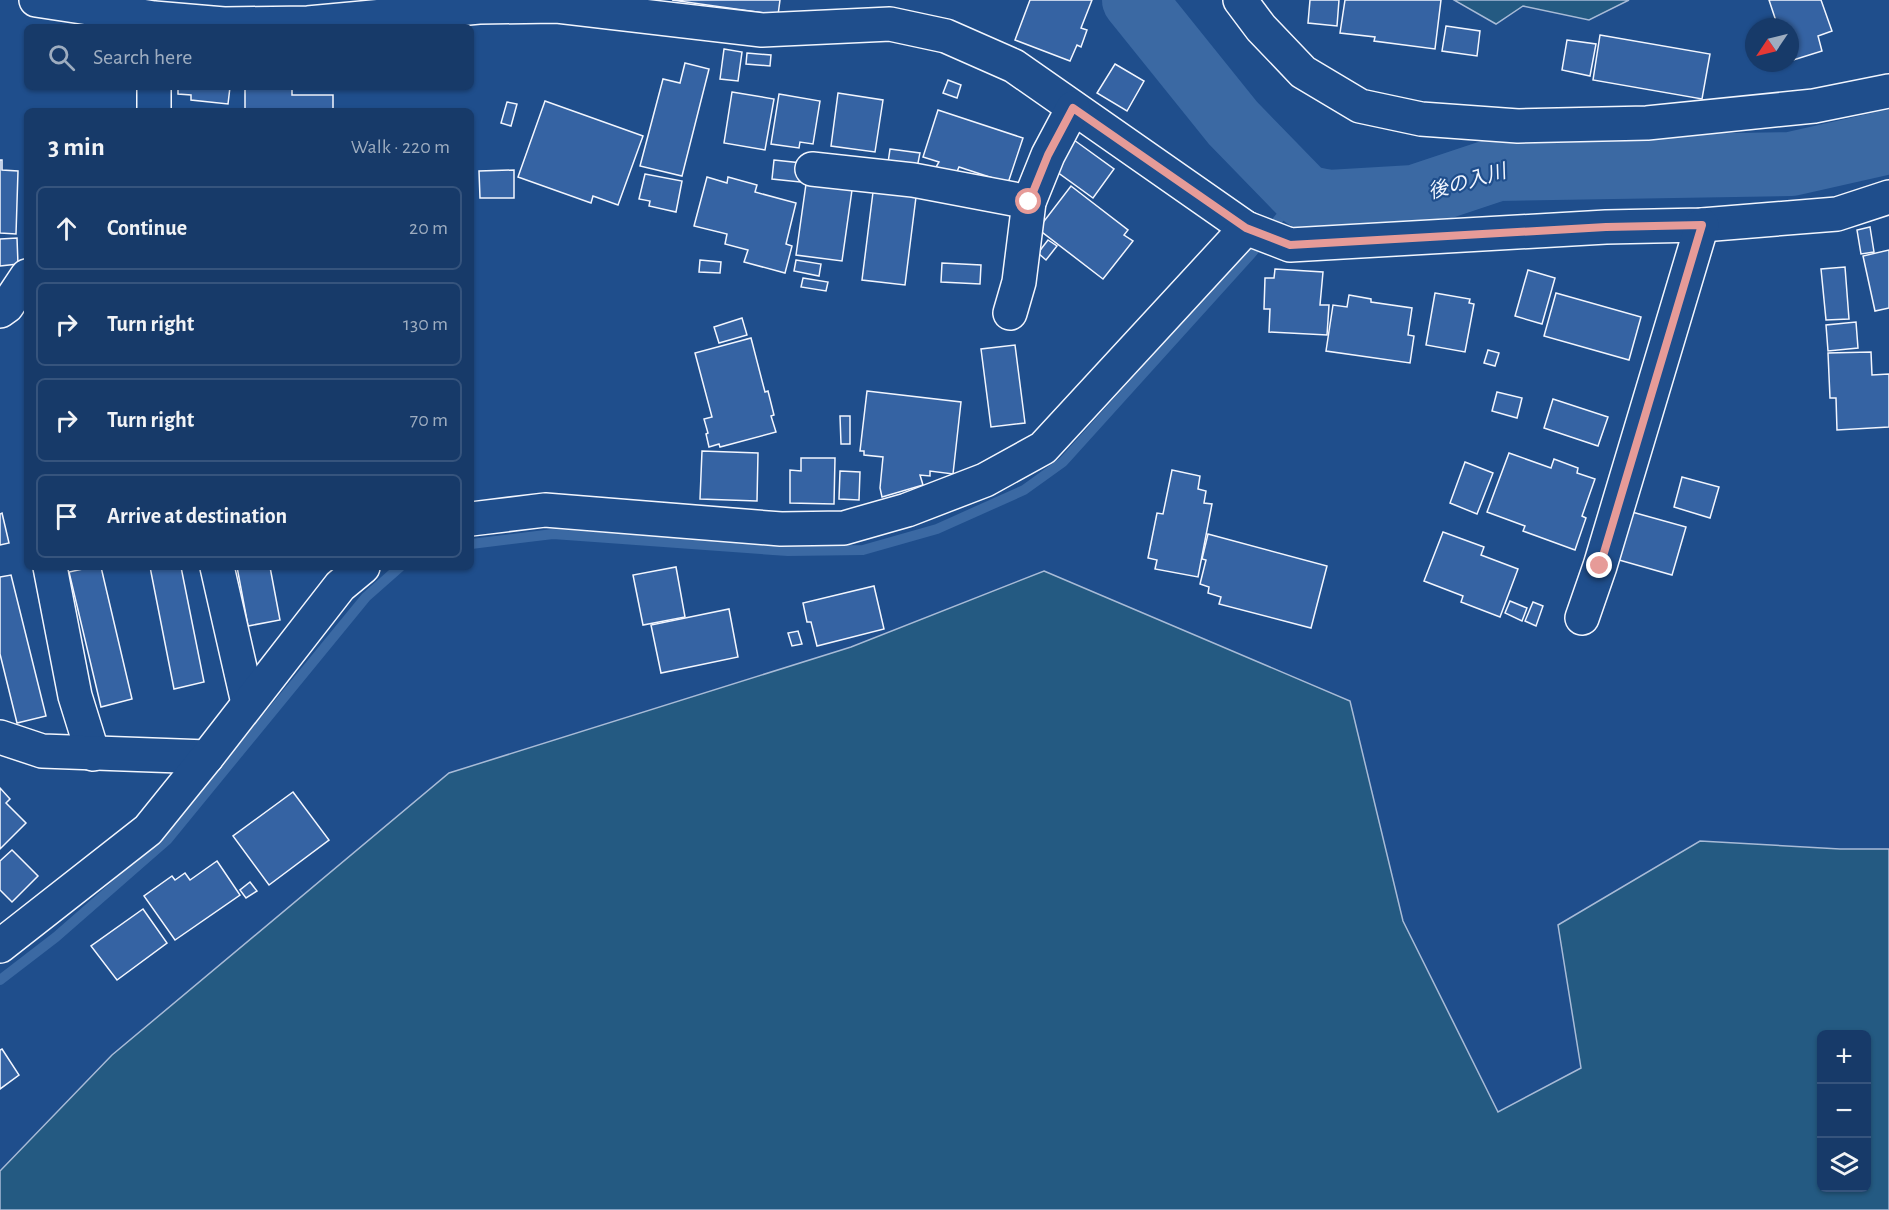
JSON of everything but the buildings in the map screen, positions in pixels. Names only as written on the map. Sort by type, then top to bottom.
[{"type":"street","points":[[36,0],[154,23],[296,23],[422,6],[557,6],[762,30],[890,24],[946,36],[1014,66],[1260,234],[1290,245],[1606,227],[1702,225],[1837,214],[1889,198]]},
{"type":"street","points":[[1240,0],[1261,28],[1303,72],[1360,106],[1421,119],[1518,126],[1647,123],[1814,106],[1889,91]]},
{"type":"street","points":[[154,90],[154,108]]},
{"type":"street","points":[[1010,313],[1019,282],[1029,202],[1048,155],[1073,108]]},
{"type":"street","points":[[812,169],[913,180],[1029,202]]},
{"type":"street","points":[[1582,618],[1600,566],[1702,225]]},
{"type":"street","points":[[474,519],[545,510],[781,529],[844,528],[907,510],[986,480],[1043,448],[1260,234]]},
{"type":"street","points":[[0,311],[7,306],[24,280]]},
{"type":"street","points":[[51,570],[75,696],[93,754]]},
{"type":"street","points":[[218,570],[248,703]]},
{"type":"street","points":[[0,946],[148,830],[207,758],[340,586],[359,570]]},
{"type":"street","points":[[0,737],[42,751],[207,758]]},
{"type":"shaded area","points":[[1454,0],[1629,0],[1589,20],[1523,6],[1496,24]]},
{"type":"shaded area","points":[[1044,571],[1350,701],[1403,921],[1498,1112],[1581,1068],[1558,925],[1700,841],[1840,849],[1889,849],[1889,1210],[0,1210],[0,1171],[112,1055],[449,773],[851,647]]},
{"type":"waterway","name":"後の入川","points":[[1134,0],[1233,123],[1305,197],[1329,202],[1414,197],[1498,169],[1791,164],[1889,142]]},
{"type":"waterway","points":[[474,544],[553,534],[788,551],[863,550],[937,529],[1024,490],[1063,462],[1251,254],[1289,206],[1305,197]]},
{"type":"waterway","points":[[0,980],[56,937],[167,840],[366,597],[397,570]]},
{"type":"route","points":[[1029,202],[1048,155],[1073,108],[1246,228],[1290,245],[1606,227],[1702,225],[1600,566]]}]
